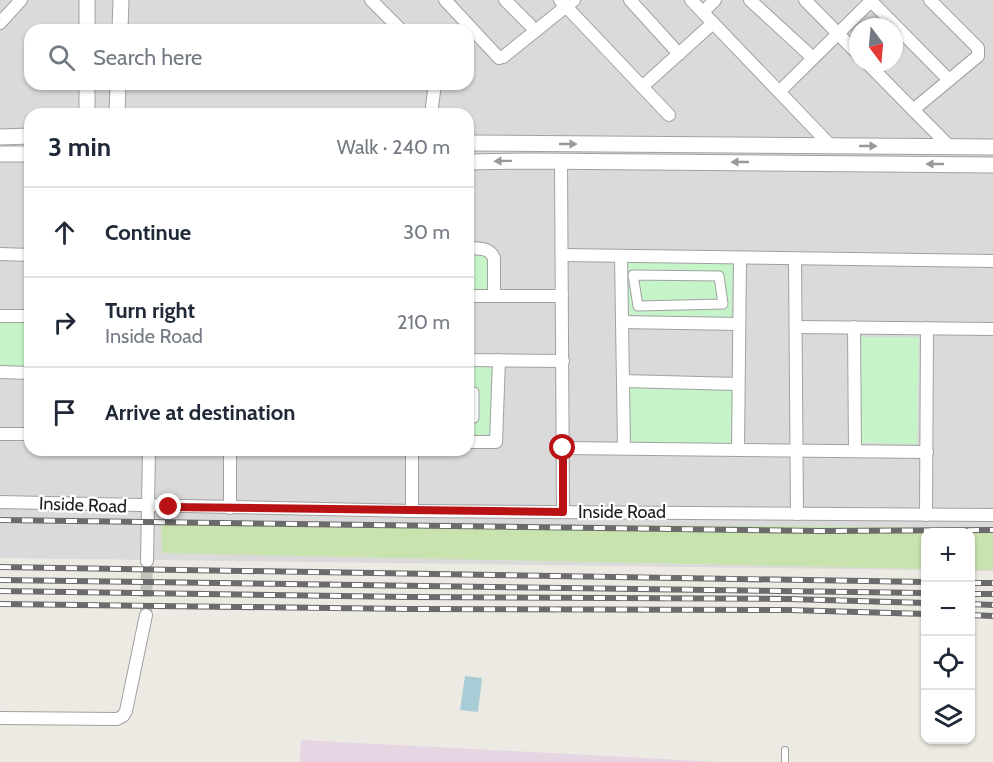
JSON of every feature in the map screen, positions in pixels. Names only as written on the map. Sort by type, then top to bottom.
[{"type":"street","points":[[0,22],[21,0]]},
{"type":"street","points":[[87,0],[87,24]]},
{"type":"street","points":[[120,24],[121,0]]},
{"type":"street","points":[[371,0],[395,24]]},
{"type":"street","points":[[445,0],[467,24]]},
{"type":"street","points":[[505,0],[530,25]]},
{"type":"street","points":[[630,0],[679,54]]},
{"type":"street","points":[[691,0],[831,146]]},
{"type":"street","points":[[703,12],[715,0]]},
{"type":"street","points":[[750,0],[813,58]]},
{"type":"street","points":[[805,0],[849,45]]},
{"type":"street","points":[[779,92],[871,0],[949,80]]},
{"type":"street","points":[[913,110],[978,56],[979,52],[978,48],[930,0]]},
{"type":"street","points":[[474,31],[499,58],[503,57],[567,2],[669,115]]},
{"type":"street","points":[[643,86],[713,23]]},
{"type":"street","points":[[876,72],[949,146]]},
{"type":"street","points":[[87,90],[87,108]]},
{"type":"street","points":[[117,108],[118,90]]},
{"type":"street","points":[[432,108],[434,90]]},
{"type":"street","points":[[0,137],[24,136]]},
{"type":"street","points":[[474,143],[993,147]]},
{"type":"street","points":[[529,144],[530,161]]},
{"type":"street","points":[[974,146],[975,164]]},
{"type":"street","points":[[0,154],[24,154]]},
{"type":"street","points":[[561,161],[563,512]]},
{"type":"street","points":[[474,162],[993,165]]},
{"type":"street","points":[[474,249],[486,249],[494,258],[494,296]]},
{"type":"street","points":[[0,254],[24,255]]},
{"type":"street","points":[[562,255],[993,261]]},
{"type":"street","points":[[621,256],[624,448]]},
{"type":"street","points":[[738,450],[740,258]]},
{"type":"street","points":[[795,258],[797,514]]},
{"type":"street","points":[[633,275],[719,276],[723,304],[638,306],[633,275]]},
{"type":"street","points":[[474,296],[562,296]]},
{"type":"street","points":[[0,316],[24,316]]},
{"type":"street","points":[[622,321],[739,324]]},
{"type":"street","points":[[796,327],[993,329]]},
{"type":"street","points":[[854,327],[855,451]]},
{"type":"street","points":[[926,515],[927,328]]},
{"type":"street","points":[[474,360],[562,361]]},
{"type":"street","points":[[474,442],[496,442],[499,360]]},
{"type":"street","points":[[0,372],[24,373]]},
{"type":"street","points":[[623,381],[738,384]]},
{"type":"street","points":[[474,392],[474,418]]},
{"type":"street","points":[[0,434],[24,434]]},
{"type":"street","points":[[563,448],[927,452]]},
{"type":"street","points":[[147,561],[149,456]]},
{"type":"street","points":[[230,456],[230,508]]},
{"type":"street","points":[[412,456],[412,511]]},
{"type":"street","name":"Inside Road","points":[[0,502],[412,511],[993,515]]},
{"type":"street","points":[[0,718],[117,719],[123,716],[126,711],[146,615]]},
{"type":"lane","points":[[785,750],[785,762]]},
{"type":"shaded area","points":[[0,0],[993,0],[993,571],[975,571],[975,528],[921,528],[921,570],[0,558]]},
{"type":"shaded area","points":[[301,740],[720,762],[300,762]]},
{"type":"green space","points":[[474,250],[489,251],[489,292],[474,291]]},
{"type":"green space","points":[[627,261],[733,262],[732,317],[626,316]]},
{"type":"green space","points":[[0,322],[24,322],[24,368],[0,367]]},
{"type":"green space","points":[[861,337],[919,337],[917,444],[859,443]]},
{"type":"green space","points":[[474,367],[494,367],[492,439],[474,438]]},
{"type":"green space","points":[[629,387],[734,388],[733,444],[628,443]]},
{"type":"green space","points":[[161,521],[993,528],[993,570],[975,570],[975,528],[921,528],[921,569],[162,553]]},
{"type":"water","points":[[465,676],[482,678],[478,712],[460,710]]},
{"type":"tunnel","points":[[146,615],[147,561]]},
{"type":"railway","points":[[0,520],[820,531],[993,530]]},
{"type":"railway","points":[[0,567],[921,582]]},
{"type":"railway","points":[[0,580],[921,593]]},
{"type":"railway","points":[[975,583],[993,583]]},
{"type":"railway","points":[[0,591],[408,597],[789,599],[921,603]]},
{"type":"railway","points":[[975,594],[993,594]]},
{"type":"railway","points":[[0,604],[409,609],[789,610],[921,614]]},
{"type":"railway","points":[[975,604],[993,605]]},
{"type":"railway","points":[[975,615],[993,616]]},
{"type":"route","points":[[169,507],[563,512],[563,448]]}]
